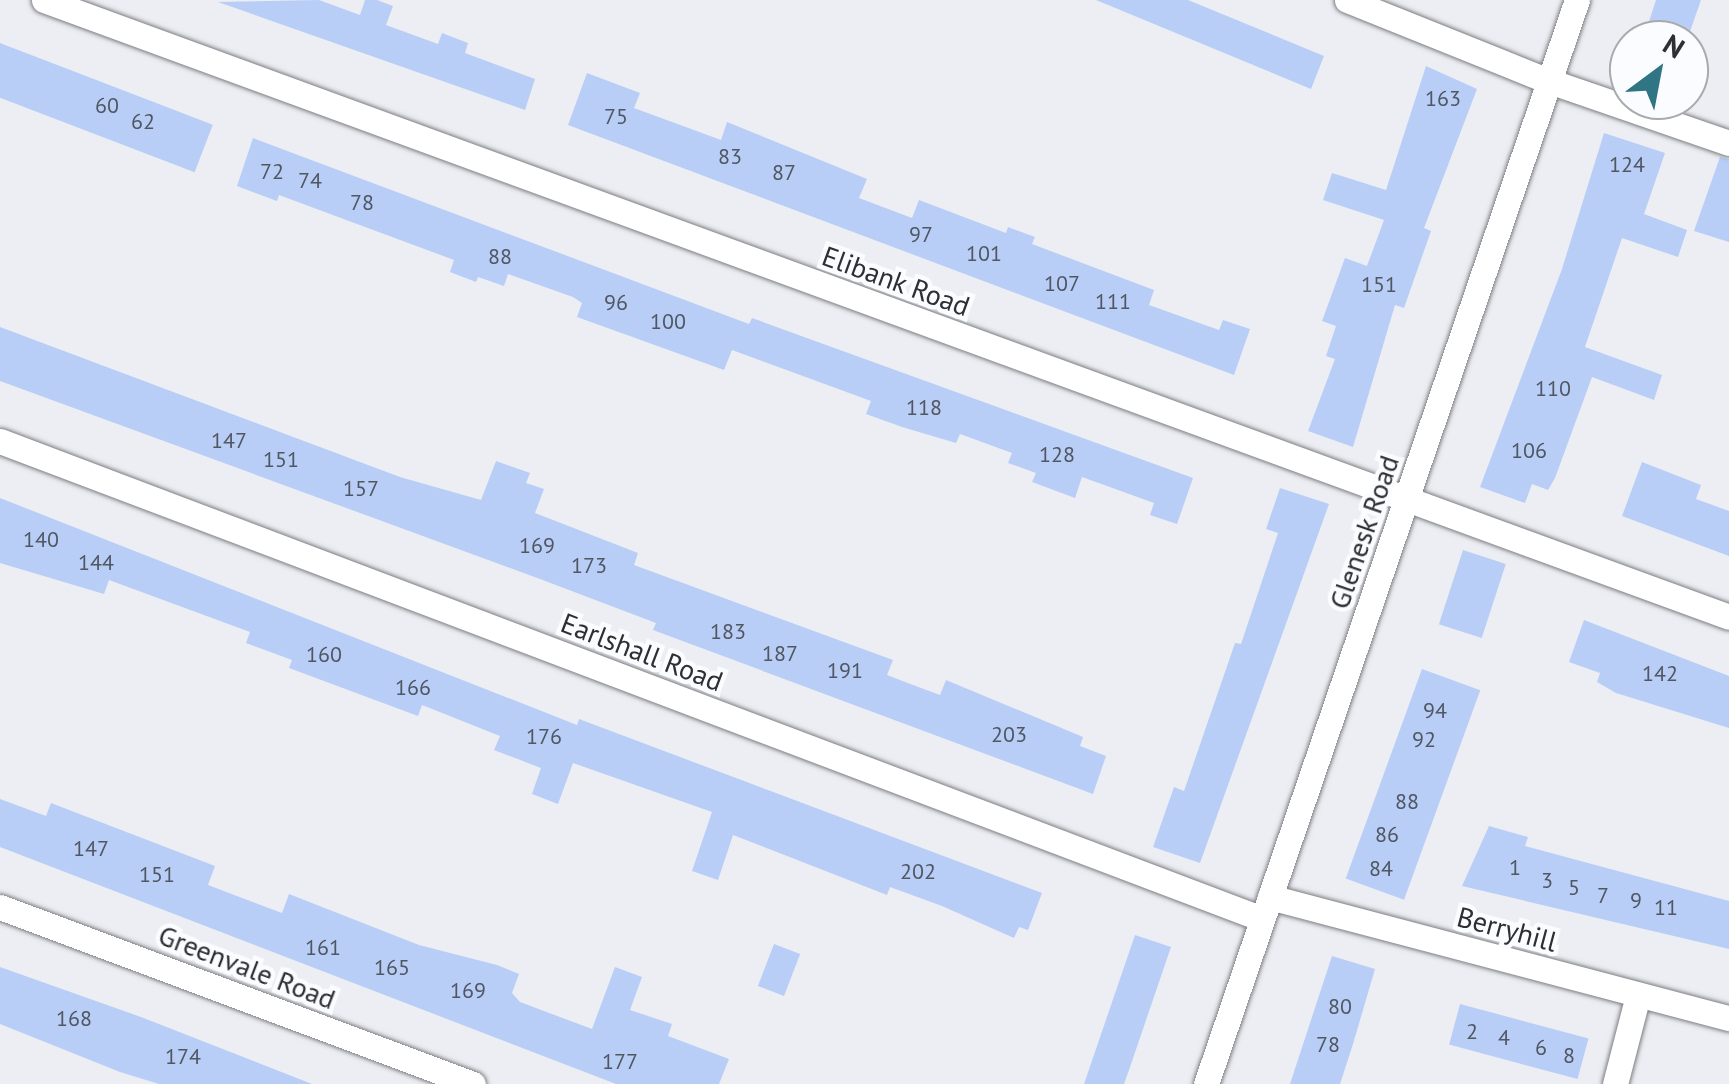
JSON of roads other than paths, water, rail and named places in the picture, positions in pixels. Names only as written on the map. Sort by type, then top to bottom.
[{"type":"street","name":"Elibank Road","points":[[44,0],[1729,617]]},
{"type":"street","points":[[1347,0],[1549,82],[1729,143]]},
{"type":"street","name":"Glenesk Road","points":[[1206,1084],[1577,0]]},
{"type":"street","name":"Earlshall Road","points":[[0,442],[1266,908]]},
{"type":"street","name":"Greenvale Road","points":[[0,907],[473,1084]]},
{"type":"street","name":"Berryhill","points":[[1266,908],[1729,1018]]},
{"type":"street","points":[[1614,1084],[1638,994]]}]
